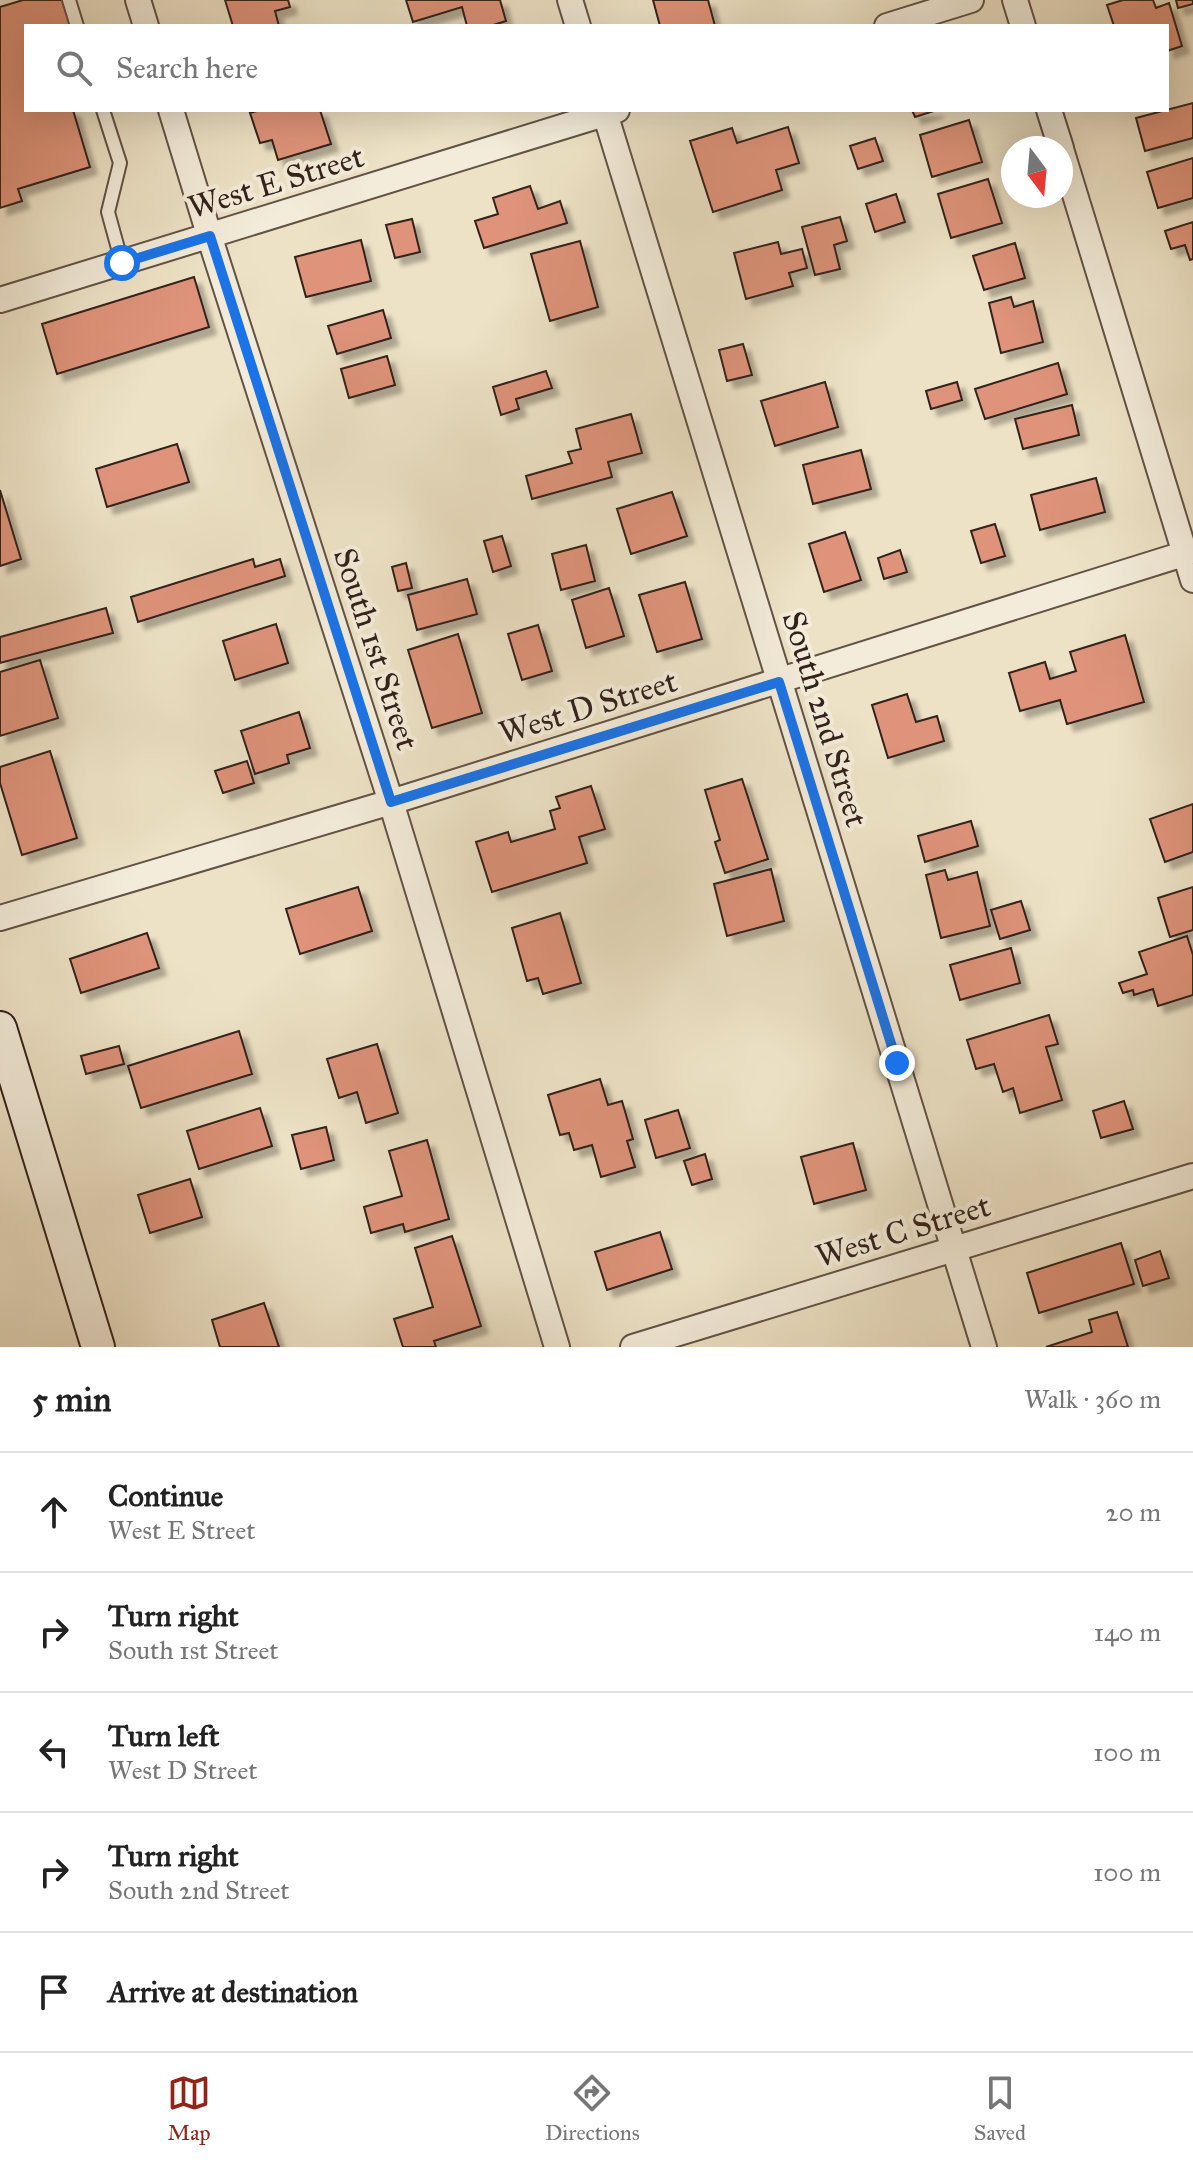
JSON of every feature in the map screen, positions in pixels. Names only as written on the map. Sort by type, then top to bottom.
[{"type":"main road","points":[[0,1028],[98,1347]]},
{"type":"street","points":[[138,0],[145,24]]},
{"type":"street","points":[[570,0],[577,24]]},
{"type":"street","points":[[893,24],[971,0]]},
{"type":"street","points":[[1015,0],[1022,24]]},
{"type":"street","name":"South 1st Street","points":[[172,112],[391,802],[557,1347]]},
{"type":"street","name":"West E Street","points":[[0,300],[605,112]]},
{"type":"street","name":"South 2nd Street","points":[[608,112],[779,682],[984,1347]]},
{"type":"street","points":[[1050,112],[1057,136]]},
{"type":"street","points":[[1073,186],[1189,552],[1193,580]]},
{"type":"street","name":"West D Street","points":[[0,918],[391,802],[1189,552]]},
{"type":"street","name":"West C Street","points":[[633,1347],[1193,1176]]},
{"type":"lane","points":[[69,0],[76,24]]},
{"type":"lane","points":[[104,112],[120,163],[108,212],[122,263]]},
{"type":"building","points":[[23,0],[66,0],[73,24],[24,24],[24,112],[74,112],[90,167],[18,189],[22,201],[0,208],[0,7]]},
{"type":"building","points":[[225,0],[288,0],[290,7],[275,11],[278,24],[232,24]]},
{"type":"building","points":[[406,0],[500,0],[506,21],[466,24],[462,7],[413,22]]},
{"type":"building","points":[[653,0],[708,0],[714,24],[659,24]]},
{"type":"building","points":[[1123,0],[1153,0],[1156,8],[1169,3],[1182,46],[1169,50],[1169,24],[1113,24],[1107,5]]},
{"type":"building","points":[[1176,0],[1193,0],[1193,4],[1178,8]]},
{"type":"building","points":[[1193,103],[1193,138],[1145,151],[1136,118],[1169,112],[1169,109]]},
{"type":"building","points":[[321,112],[331,144],[278,160],[272,140],[260,143],[250,113]]},
{"type":"building","points":[[913,112],[931,112],[915,117]]},
{"type":"building","points":[[969,120],[982,162],[932,177],[920,135]]},
{"type":"building","points":[[788,127],[799,163],[776,170],[782,190],[713,212],[690,141],[732,128],[737,143]]},
{"type":"building","points":[[875,138],[883,161],[858,169],[850,146]]},
{"type":"building","points":[[1193,158],[1193,198],[1158,208],[1147,172]]},
{"type":"building","points":[[988,179],[1002,223],[951,238],[938,194]]},
{"type":"building","points":[[530,186],[538,209],[560,201],[567,223],[484,248],[475,221],[498,214],[493,198]]},
{"type":"building","points":[[896,194],[905,222],[875,232],[866,204]]},
{"type":"building","points":[[840,217],[847,241],[834,245],[840,269],[815,275],[802,227]]},
{"type":"building","points":[[412,219],[420,252],[395,258],[386,225]]},
{"type":"building","points":[[1193,222],[1193,259],[1190,260],[1185,245],[1171,249],[1165,231]]},
{"type":"building","points":[[361,240],[371,281],[306,297],[295,257]]},
{"type":"building","points":[[580,241],[598,307],[550,321],[531,254]]},
{"type":"building","points":[[778,242],[781,254],[802,249],[807,268],[789,273],[793,286],[746,299],[734,253]]},
{"type":"building","points":[[1015,243],[1025,278],[984,290],[973,256]]},
{"type":"building","points":[[194,277],[209,327],[57,374],[42,324]]},
{"type":"building","points":[[1011,297],[1014,307],[1033,301],[1043,342],[1001,353],[989,303]]},
{"type":"building","points":[[383,310],[391,338],[337,354],[328,326]]},
{"type":"building","points":[[743,344],[752,375],[727,381],[719,350]]},
{"type":"building","points":[[387,356],[395,385],[349,398],[341,369]]},
{"type":"building","points":[[1058,363],[1067,394],[985,419],[975,389]]},
{"type":"building","points":[[546,371],[552,388],[516,399],[519,409],[501,415],[493,387]]},
{"type":"building","points":[[825,382],[838,427],[775,446],[761,401]]},
{"type":"building","points":[[957,382],[962,400],[931,409],[926,391]]},
{"type":"building","points":[[1072,405],[1079,435],[1023,449],[1015,419]]},
{"type":"building","points":[[631,414],[642,453],[608,462],[612,477],[532,499],[526,476],[572,463],[568,452],[581,449],[576,429]]},
{"type":"building","points":[[177,444],[189,482],[107,507],[96,469]]},
{"type":"building","points":[[861,450],[871,489],[813,504],[803,465]]},
{"type":"building","points":[[1096,478],[1105,512],[1040,530],[1031,495]]},
{"type":"building","points":[[0,490],[21,559],[0,566]]},
{"type":"building","points":[[672,492],[687,536],[631,554],[617,509]]},
{"type":"building","points":[[995,524],[1005,556],[981,563],[971,531]]},
{"type":"building","points":[[845,532],[861,580],[824,592],[809,544]]},
{"type":"building","points":[[502,536],[511,566],[493,572],[484,541]]},
{"type":"building","points":[[586,545],[595,581],[561,590],[552,554]]},
{"type":"building","points":[[900,550],[907,572],[884,579],[878,558]]},
{"type":"building","points":[[253,559],[255,567],[280,559],[285,576],[138,622],[131,597]]},
{"type":"building","points":[[406,563],[412,588],[398,591],[392,567]]},
{"type":"building","points":[[467,579],[477,614],[417,630],[408,595]]},
{"type":"building","points":[[685,582],[702,639],[657,652],[639,595]]},
{"type":"building","points":[[609,588],[624,636],[586,648],[572,600]]},
{"type":"building","points":[[106,608],[113,633],[0,663],[0,637]]},
{"type":"building","points":[[276,624],[288,663],[235,680],[223,641]]},
{"type":"building","points":[[538,625],[552,671],[522,680],[508,634]]},
{"type":"building","points":[[458,634],[482,713],[432,728],[408,650]]},
{"type":"building","points":[[1125,635],[1144,702],[1067,724],[1060,700],[1020,711],[1009,673],[1045,662],[1050,679],[1076,671],[1070,652]]},
{"type":"building","points":[[40,660],[58,718],[0,736],[0,672]]},
{"type":"building","points":[[907,694],[916,722],[937,716],[944,741],[888,758],[872,705]]},
{"type":"building","points":[[299,712],[310,748],[287,755],[289,763],[255,774],[241,731]]},
{"type":"building","points":[[50,751],[77,838],[22,855],[0,783],[0,767]]},
{"type":"building","points":[[247,761],[254,783],[223,793],[215,771]]},
{"type":"building","points":[[742,779],[768,859],[725,873],[715,842],[720,840],[705,790]]},
{"type":"building","points":[[591,786],[605,829],[579,837],[587,863],[492,892],[476,842],[508,832],[511,842],[555,829],[550,811],[560,808],[556,797]]},
{"type":"building","points":[[1193,804],[1193,852],[1165,862],[1150,819]]},
{"type":"building","points":[[971,821],[978,846],[925,862],[918,836]]},
{"type":"building","points":[[771,869],[784,921],[727,936],[714,884]]},
{"type":"building","points":[[945,870],[948,880],[977,872],[990,926],[941,938],[926,875]]},
{"type":"building","points":[[358,887],[372,931],[300,954],[286,909]]},
{"type":"building","points":[[1193,887],[1193,930],[1170,937],[1158,898]]},
{"type":"building","points":[[1021,901],[1030,930],[1000,939],[991,910]]},
{"type":"building","points":[[560,913],[581,983],[543,994],[538,978],[527,981],[512,928]]},
{"type":"building","points":[[147,933],[159,968],[81,993],[70,959]]},
{"type":"building","points":[[1187,936],[1193,955],[1193,995],[1158,1006],[1153,989],[1134,995],[1133,990],[1123,993],[1119,983],[1147,974],[1139,952]]},
{"type":"building","points":[[1011,948],[1020,983],[960,1000],[950,965]]},
{"type":"building","points":[[1049,1015],[1058,1044],[1046,1047],[1062,1100],[1020,1113],[1013,1088],[1003,1092],[994,1064],[976,1069],[967,1040]]},
{"type":"building","points":[[239,1031],[252,1074],[141,1108],[128,1066]]},
{"type":"building","points":[[377,1044],[398,1113],[366,1123],[357,1092],[339,1098],[327,1059]]},
{"type":"building","points":[[119,1046],[124,1064],[86,1074],[81,1056]]},
{"type":"building","points":[[600,1079],[608,1105],[622,1101],[633,1139],[627,1141],[635,1167],[601,1177],[592,1145],[574,1150],[569,1133],[560,1135],[548,1095]]},
{"type":"building","points":[[1124,1101],[1133,1129],[1101,1138],[1093,1111]]},
{"type":"building","points":[[260,1108],[272,1146],[199,1169],[187,1131]]},
{"type":"building","points":[[678,1110],[690,1148],[656,1158],[645,1120]]},
{"type":"building","points":[[326,1127],[334,1160],[301,1169],[292,1135]]},
{"type":"building","points":[[427,1140],[449,1219],[405,1232],[403,1224],[371,1233],[364,1207],[402,1196],[389,1151]]},
{"type":"building","points":[[853,1143],[866,1190],[814,1204],[801,1157]]},
{"type":"building","points":[[705,1154],[712,1179],[692,1185],[684,1161]]},
{"type":"building","points":[[190,1179],[202,1217],[150,1233],[138,1195]]},
{"type":"building","points":[[660,1232],[672,1269],[607,1290],[595,1252]]},
{"type":"building","points":[[452,1236],[481,1326],[434,1341],[436,1347],[403,1347],[394,1319],[433,1307],[415,1248]]},
{"type":"building","points":[[1121,1243],[1134,1284],[1039,1313],[1027,1273]]},
{"type":"building","points":[[1160,1251],[1169,1278],[1143,1286],[1135,1260]]},
{"type":"building","points":[[264,1303],[279,1347],[220,1347],[212,1320]]},
{"type":"building","points":[[1117,1312],[1128,1347],[1046,1347],[1092,1332],[1089,1320]]},
{"type":"route","points":[[122,263],[210,236],[391,802],[779,682],[897,1063]]}]
